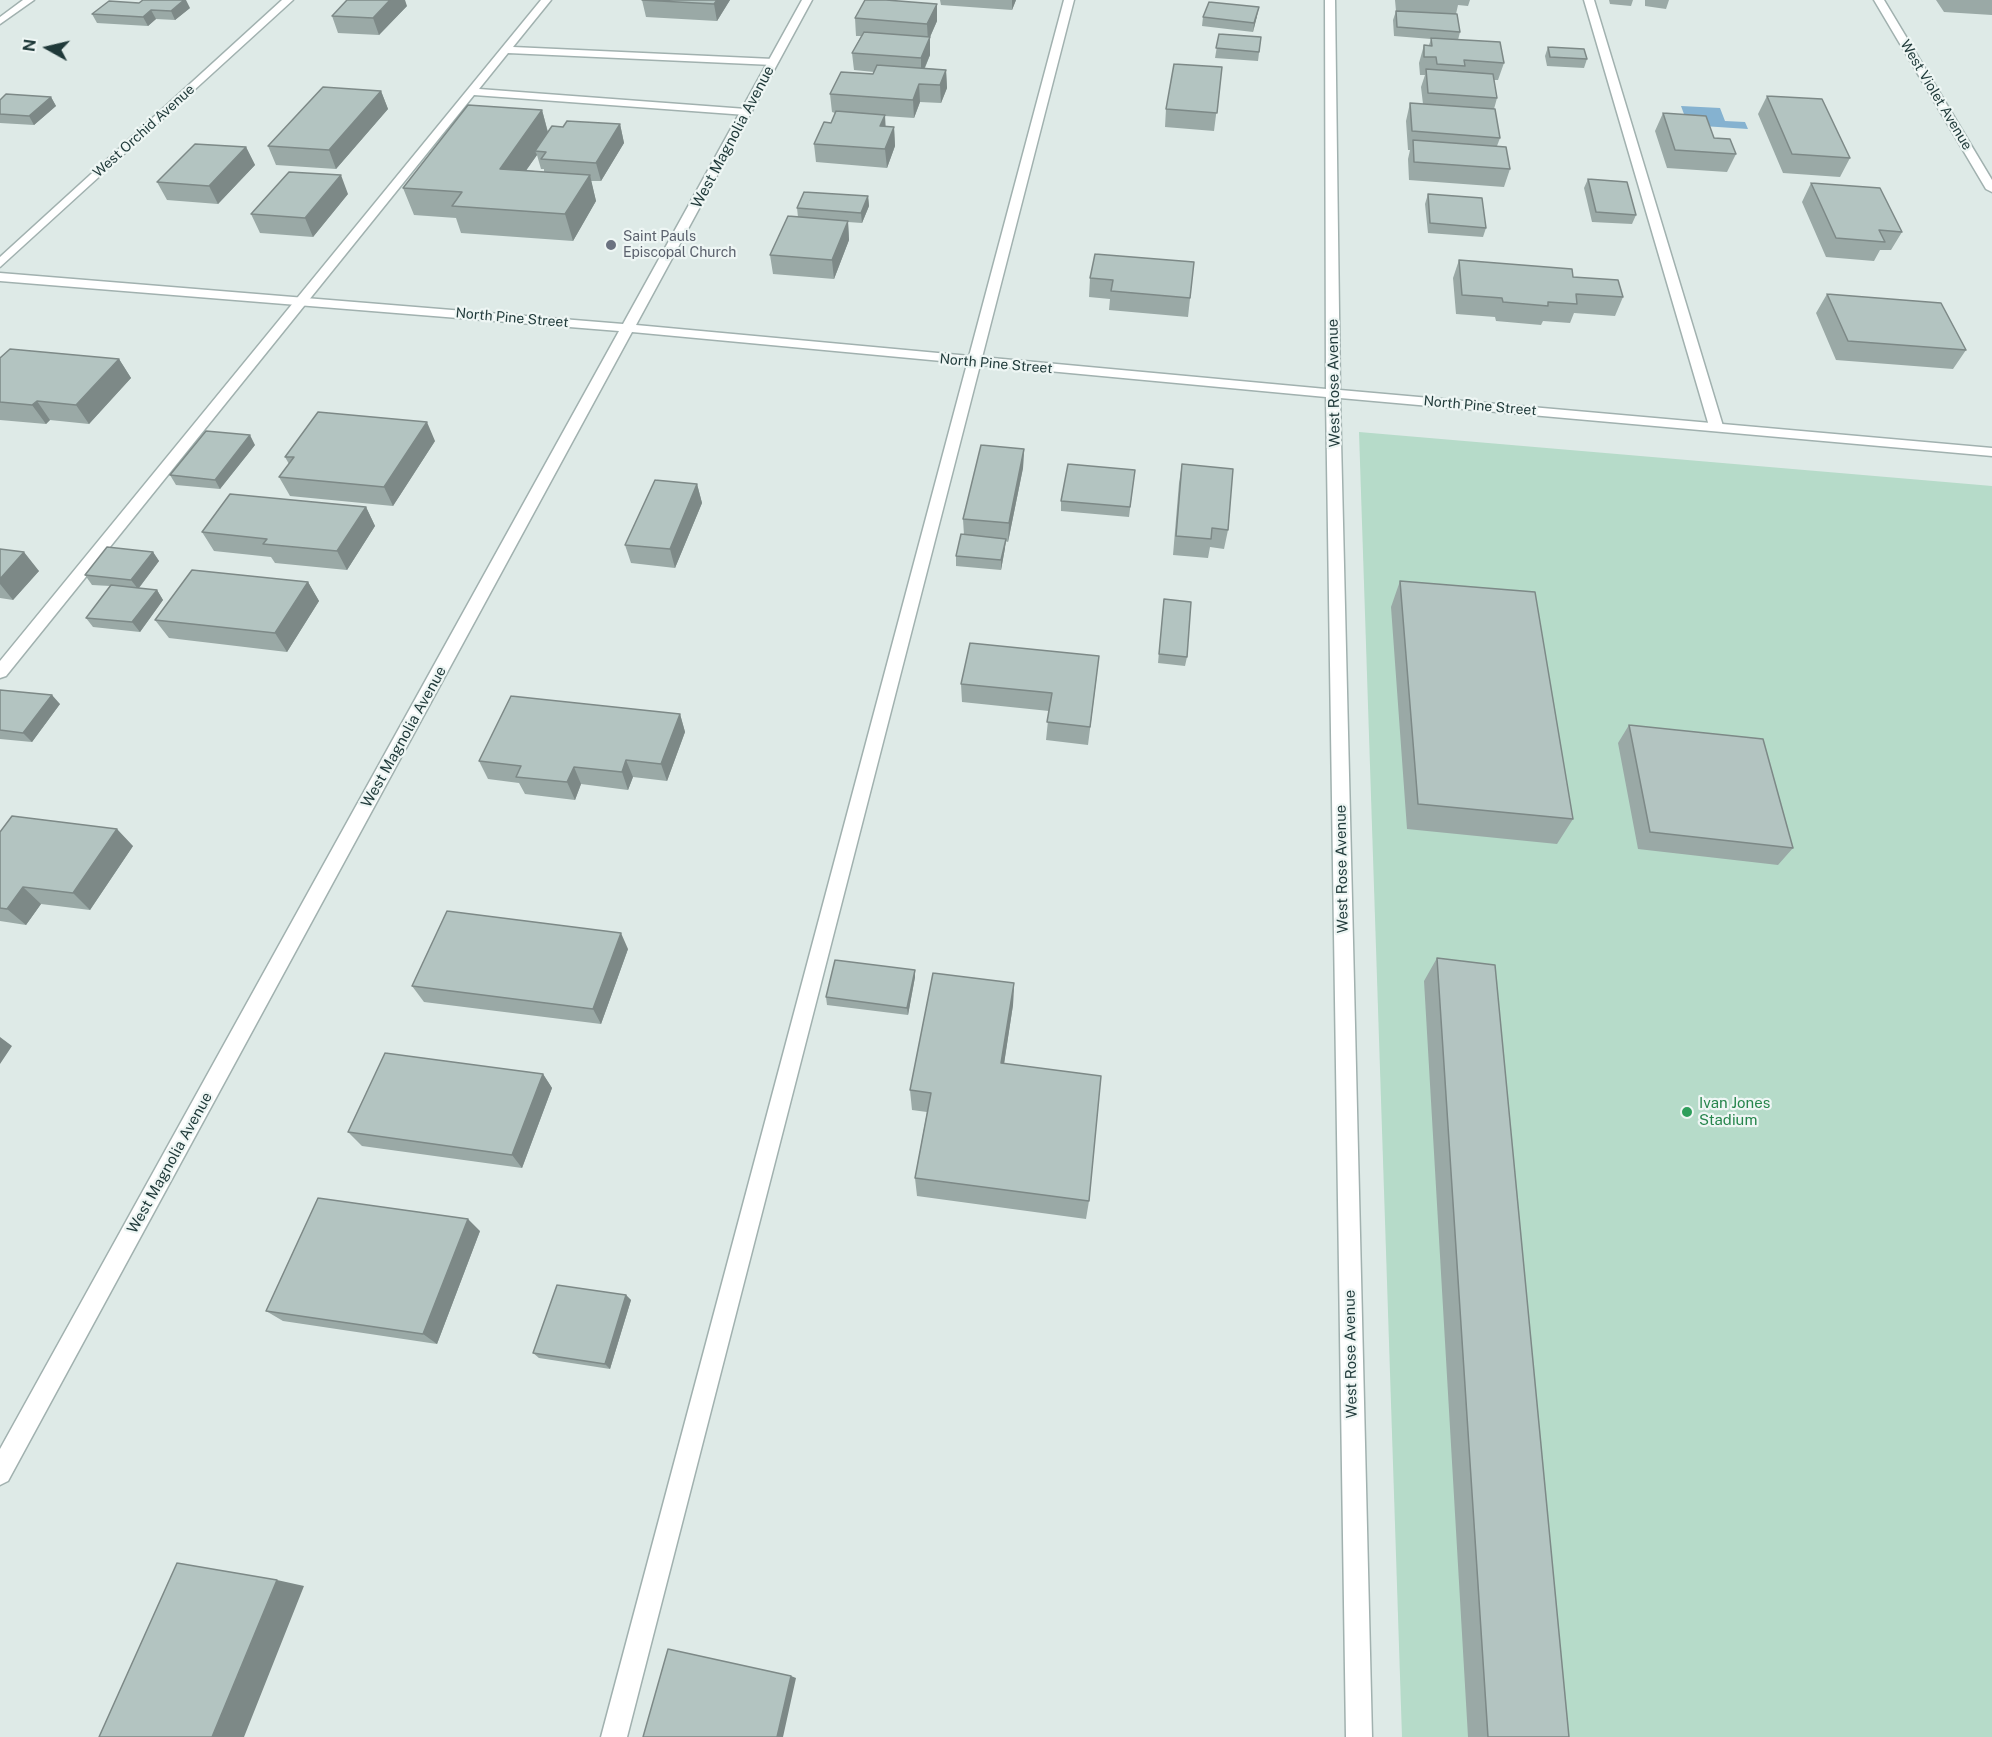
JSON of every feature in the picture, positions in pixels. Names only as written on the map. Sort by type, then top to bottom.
[{"type":"street","points":[[0,21],[29,0]]},
{"type":"street","name":"West Orchid Avenue","points":[[0,263],[288,0]]},
{"type":"street","points":[[0,672],[546,0]]},
{"type":"street","name":"West Magnolia Avenue","points":[[0,1473],[807,0]]},
{"type":"street","points":[[614,1737],[1069,0]]},
{"type":"street","name":"West Rose Avenue","points":[[1330,0],[1333,393],[1359,1737]]},
{"type":"street","points":[[1589,0],[1716,426]]},
{"type":"street","name":"West Violet Avenue","points":[[1879,0],[1992,189]]},
{"type":"street","points":[[506,50],[773,62]]},
{"type":"street","points":[[471,92],[746,112]]},
{"type":"street","name":"North Pine Street","points":[[0,277],[629,328],[975,362],[1992,452]]},
{"type":"green space","name":"Ivan Jones Stadium","points":[[1359,432],[1992,486],[1992,1737],[1402,1737]]},
{"type":"water","points":[[1681,106],[1720,108],[1725,121],[1745,122],[1748,129],[1688,125]]},
{"type":"building","points":[[143,0],[184,0],[171,11],[151,10],[143,17],[92,14],[109,1],[139,3]]},
{"type":"building","points":[[347,0],[390,0],[373,18],[332,16]]},
{"type":"building","points":[[642,0],[717,0],[714,4]]},
{"type":"building","points":[[865,0],[937,4],[927,24],[855,18]]},
{"type":"building","points":[[1209,2],[1259,7],[1254,23],[1203,17]]},
{"type":"building","points":[[1396,11],[1457,14],[1460,32],[1397,27]]},
{"type":"building","points":[[864,32],[930,37],[921,58],[852,53]]},
{"type":"building","points":[[1219,34],[1261,37],[1259,52],[1216,48]]},
{"type":"building","points":[[1431,38],[1500,42],[1504,63],[1464,60],[1465,66],[1437,64],[1436,57],[1424,57],[1424,45],[1432,46]]},
{"type":"building","points":[[1548,47],[1584,49],[1587,59],[1550,57]]},
{"type":"building","points":[[1174,64],[1222,67],[1217,113],[1166,109]]},
{"type":"building","points":[[877,65],[946,70],[940,85],[919,84],[913,100],[830,94],[841,72],[873,74]]},
{"type":"building","points":[[1426,69],[1493,74],[1497,98],[1428,93]]},
{"type":"building","points":[[323,87],[381,91],[329,150],[268,146]]},
{"type":"building","points":[[6,94],[51,97],[29,116],[0,114],[0,100]]},
{"type":"building","points":[[1767,96],[1822,99],[1850,158],[1792,154]]},
{"type":"building","points":[[1410,103],[1495,109],[1500,138],[1412,131]]},
{"type":"building","points":[[468,105],[542,110],[500,169],[590,175],[565,214],[452,206],[462,192],[403,188]]},
{"type":"building","points":[[836,111],[885,115],[880,126],[894,127],[885,149],[814,144],[824,122],[831,123]]},
{"type":"building","points":[[1663,113],[1706,116],[1714,138],[1730,139],[1736,154],[1675,150]]},
{"type":"building","points":[[567,121],[620,124],[596,163],[541,159],[546,152],[535,151],[552,126],[563,127]]},
{"type":"building","points":[[1413,140],[1506,147],[1510,169],[1414,162]]},
{"type":"building","points":[[195,144],[246,147],[209,186],[157,182]]},
{"type":"building","points":[[289,172],[341,175],[305,218],[251,214]]},
{"type":"building","points":[[1588,179],[1627,182],[1636,215],[1596,212]]},
{"type":"building","points":[[1811,183],[1880,188],[1902,232],[1879,230],[1885,242],[1836,238]]},
{"type":"building","points":[[804,192],[868,196],[861,213],[797,208]]},
{"type":"building","points":[[1428,194],[1482,198],[1486,228],[1430,223]]},
{"type":"building","points":[[788,216],[848,221],[832,260],[770,255]]},
{"type":"building","points":[[1095,254],[1194,262],[1190,298],[1111,291],[1113,280],[1090,278]]},
{"type":"building","points":[[1459,260],[1572,269],[1573,277],[1618,280],[1623,297],[1576,294],[1577,304],[1548,302],[1548,306],[1503,302],[1502,298],[1462,295]]},
{"type":"building","points":[[1827,294],[1941,303],[1966,350],[1848,341]]},
{"type":"building","points":[[10,349],[119,359],[76,405],[37,401],[32,405],[0,402],[0,358]]},
{"type":"building","points":[[318,412],[427,422],[384,487],[279,477],[294,457],[285,457]]},
{"type":"building","points":[[206,431],[250,435],[215,480],[170,475]]},
{"type":"building","points":[[981,445],[1024,449],[1009,523],[963,519]]},
{"type":"building","points":[[1068,464],[1135,470],[1130,507],[1061,501]]},
{"type":"building","points":[[1182,464],[1233,469],[1228,530],[1212,528],[1211,539],[1176,536]]},
{"type":"building","points":[[655,480],[697,484],[670,549],[625,545]]},
{"type":"building","points":[[230,494],[366,507],[337,551],[263,544],[267,539],[202,532]]},
{"type":"building","points":[[961,534],[1006,539],[1001,560],[956,556]]},
{"type":"building","points":[[107,547],[153,552],[131,580],[85,575]]},
{"type":"building","points":[[0,549],[24,552],[0,579]]},
{"type":"building","points":[[192,570],[308,582],[275,633],[155,620]]},
{"type":"building","points":[[1400,581],[1535,592],[1573,819],[1418,804]]},
{"type":"building","points":[[111,585],[157,590],[132,622],[86,618]]},
{"type":"building","points":[[1164,599],[1191,602],[1187,657],[1159,654]]},
{"type":"building","points":[[970,643],[1099,656],[1090,727],[1047,722],[1052,693],[961,684]]},
{"type":"building","points":[[0,690],[52,695],[23,733],[0,730]]},
{"type":"building","points":[[511,696],[680,714],[661,764],[626,760],[622,772],[574,767],[567,782],[516,777],[521,766],[479,761]]},
{"type":"building","points":[[1629,725],[1763,739],[1793,848],[1650,832]]},
{"type":"building","points":[[12,816],[117,829],[73,893],[23,887],[7,909],[0,908],[0,832]]},
{"type":"building","points":[[447,911],[621,933],[593,1009],[412,986]]},
{"type":"building","points":[[1437,958],[1495,965],[1569,1737],[1488,1737]]},
{"type":"building","points":[[835,960],[915,970],[907,1008],[826,997]]},
{"type":"building","points":[[933,973],[1014,983],[1001,1063],[1101,1076],[1089,1201],[915,1178],[931,1093],[910,1090]]},
{"type":"building","points":[[385,1053],[543,1074],[512,1155],[348,1132]]},
{"type":"building","points":[[318,1198],[468,1219],[423,1334],[266,1311]]},
{"type":"building","points":[[557,1285],[626,1295],[605,1364],[533,1353]]},
{"type":"building","points":[[177,1563],[277,1580],[212,1737],[99,1737]]},
{"type":"building","points":[[668,1649],[791,1676],[777,1737],[643,1737]]},
{"type":"place","name":"Saint Pauls Episcopal Church","points":[[611,245]]},
{"type":"place","name":"Ivan Jones Stadium","points":[[1687,1112]]}]
